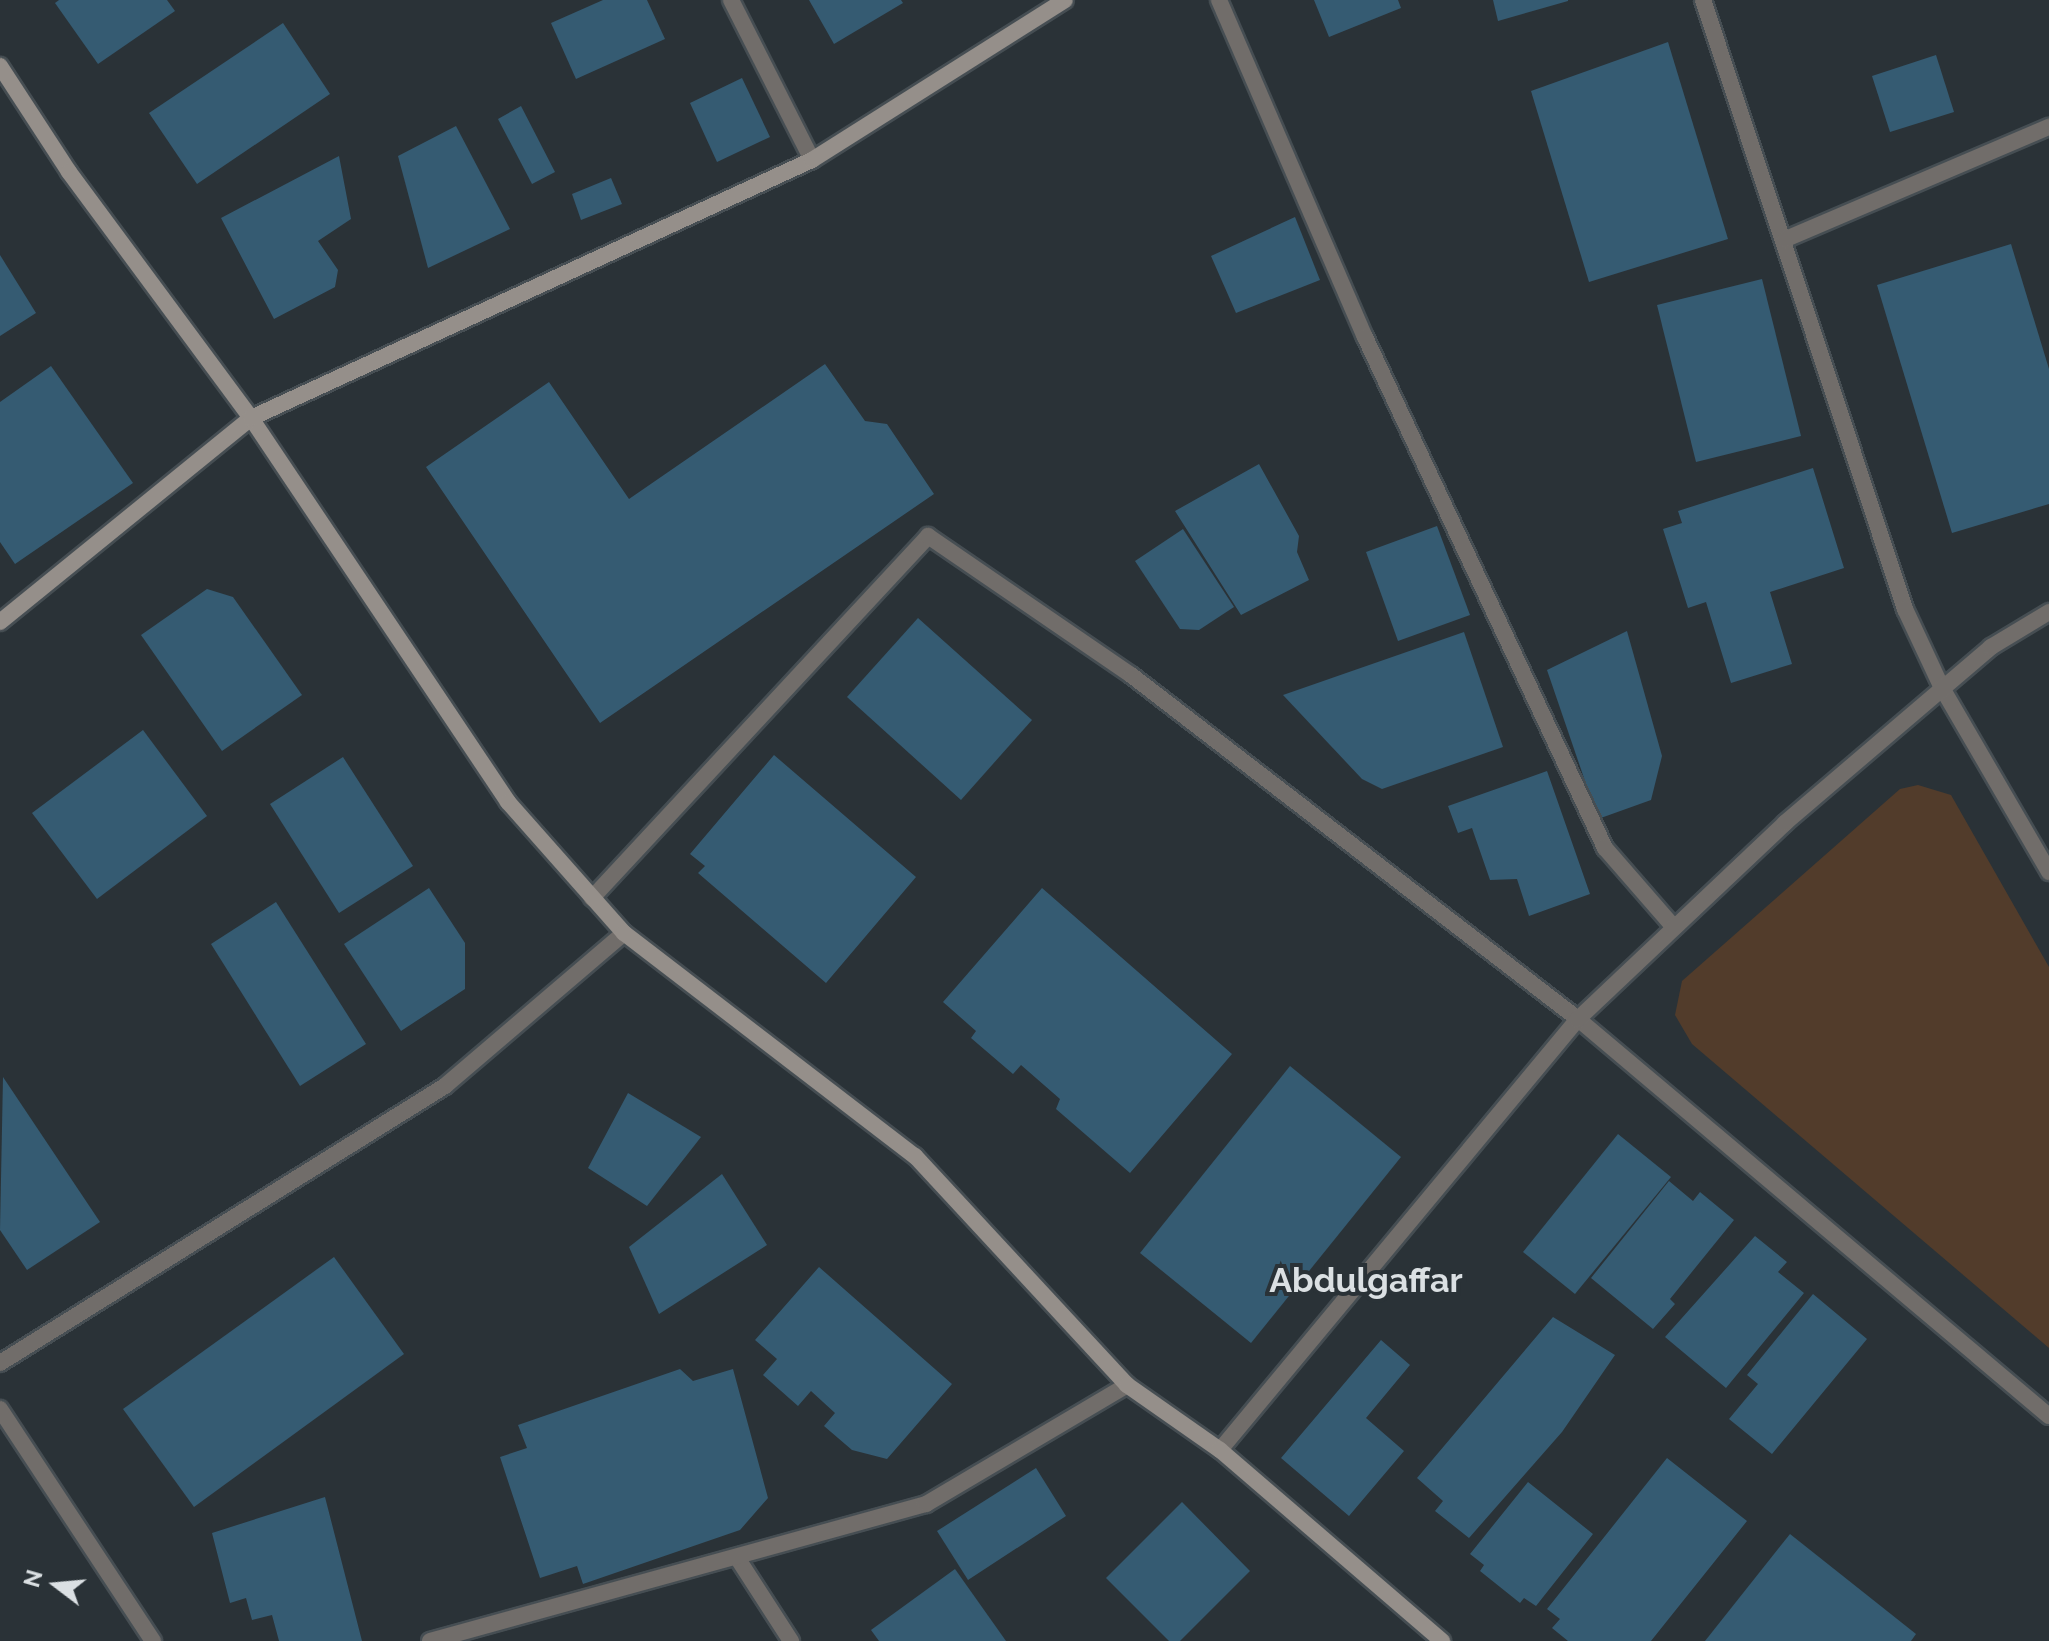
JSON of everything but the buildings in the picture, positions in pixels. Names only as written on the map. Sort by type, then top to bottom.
[{"type":"main road","points":[[0,622],[251,418],[812,160],[1065,0]]},
{"type":"main road","points":[[0,66],[69,172],[251,418],[508,802],[624,933],[915,1156],[1127,1385],[1220,1450],[1442,1641]]},
{"type":"street","points":[[731,0],[812,160]]},
{"type":"street","points":[[1219,0],[1365,337],[1605,848],[1672,925]]},
{"type":"street","points":[[1703,0],[1786,239],[1876,530],[1942,688],[2049,872]]},
{"type":"street","points":[[1786,239],[2049,127]]},
{"type":"street","points":[[592,898],[928,536],[1131,675],[1578,1019],[2049,1416]]},
{"type":"street","points":[[1220,1450],[1578,1019],[1672,925],[1942,688],[1991,647],[2049,612]]},
{"type":"street","points":[[0,1363],[445,1086],[624,933]]},
{"type":"street","points":[[430,1641],[738,1559],[926,1504],[1127,1385]]},
{"type":"street","points":[[0,1409],[153,1641]]},
{"type":"street","points":[[738,1559],[791,1641]]},
{"type":"shaded area","points":[[1918,785],[1951,795],[2049,967],[2049,1348],[1692,1044],[1675,1015],[1682,981],[1900,789]]},
{"type":"district","name":"Abdulgaffar","points":[[1366,1281]]}]
